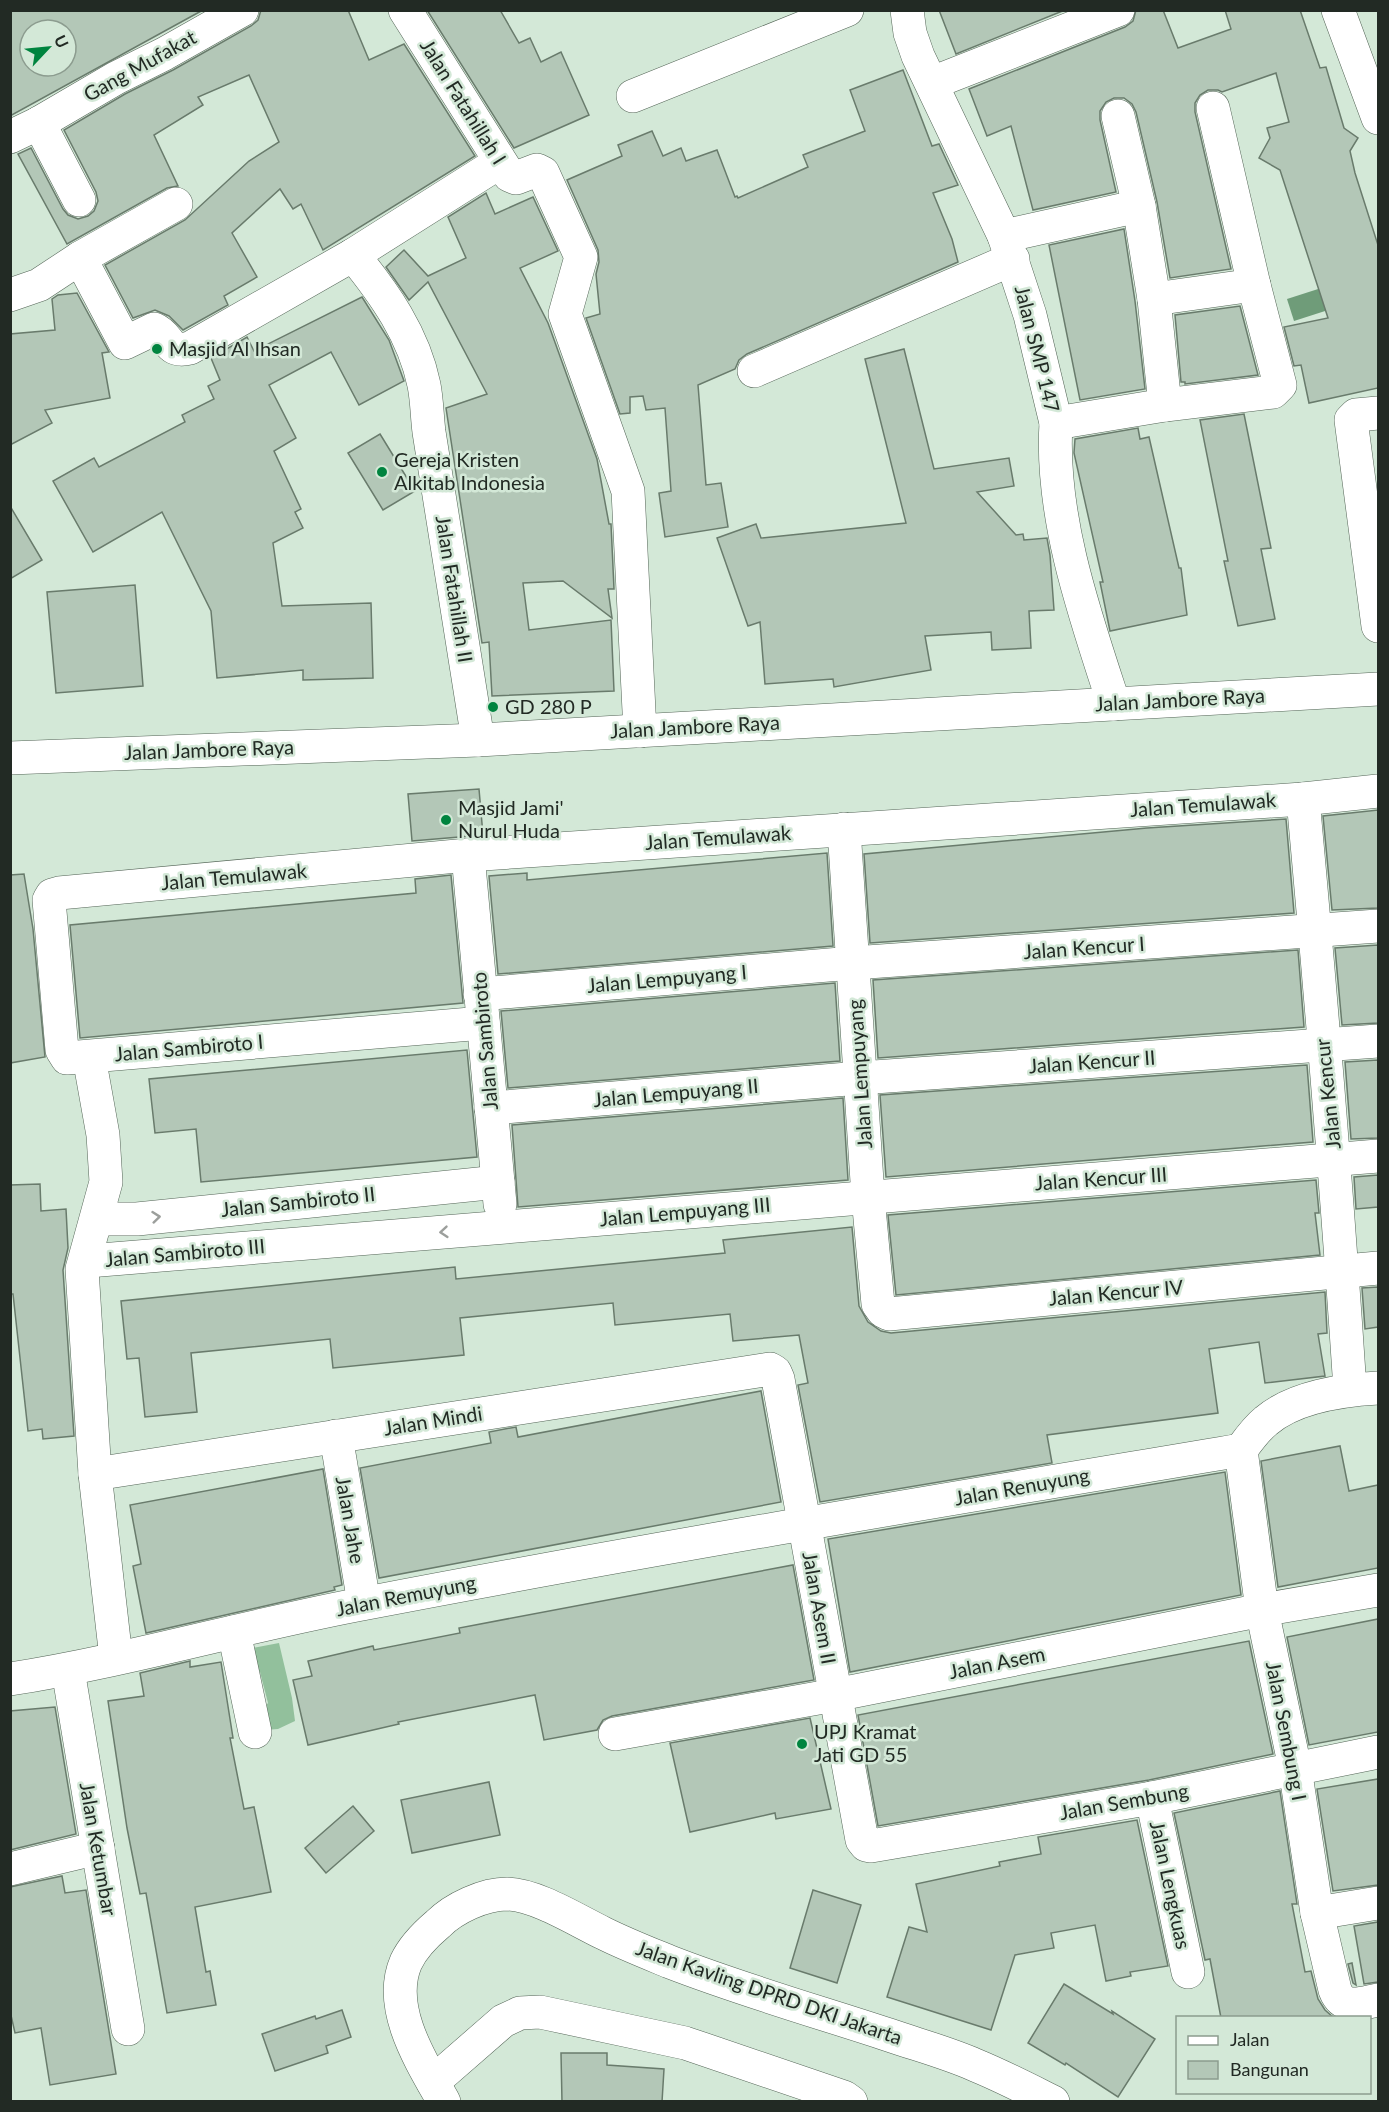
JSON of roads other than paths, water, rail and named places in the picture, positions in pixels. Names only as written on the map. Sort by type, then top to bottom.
[{"type":"street","name":"Gang Mufakat","points":[[79,200],[25,130],[242,10]]},
{"type":"street","name":"Jalan Fatahillah I","points":[[405,10],[500,162],[513,178],[519,178],[537,170],[543,173],[580,257],[565,314],[628,491],[640,730]]},
{"type":"street","points":[[633,96],[847,10]]},
{"type":"street","name":"Jalan SMP 147","points":[[907,10],[913,43],[1008,247],[1030,315],[1056,423],[1055,446],[1066,534],[1085,615],[1114,704]]},
{"type":"street","points":[[932,84],[1118,10]]},
{"type":"street","points":[[1338,10],[1378,118]]},
{"type":"street","points":[[1056,423],[1165,405],[1273,392],[1280,385],[1213,108]]},
{"type":"street","points":[[1118,116],[1139,206],[1154,299],[1165,405]]},
{"type":"street","points":[[80,258],[125,343],[154,329],[159,331],[174,349],[190,348],[353,255],[500,162]]},
{"type":"street","points":[[10,295],[39,285],[80,258],[176,204]]},
{"type":"street","points":[[754,371],[1008,247],[1139,206]]},
{"type":"street","name":"Jalan Fatahillah II","points":[[353,255],[398,317],[411,343],[424,385],[429,432],[478,740]]},
{"type":"street","points":[[1154,299],[1254,285]]},
{"type":"street","points":[[1378,413],[1356,415],[1351,420],[1378,626]]},
{"type":"street","name":"Jalan Jambore Raya","points":[[10,758],[478,740],[1378,689]]},
{"type":"street","name":"Jalan Temulawak","points":[[59,893],[468,855],[1304,799],[1378,790]]},
{"type":"street","name":"Jalan Kencur","points":[[1304,799],[1323,1046],[1335,1161],[1342,1272],[1364,1389]]},
{"type":"street","name":"Jalan Lempuyang","points":[[844,829],[868,1197],[878,1304],[883,1311],[889,1314]]},
{"type":"street","name":"Jalan Sambiroto","points":[[468,855],[502,1227]]},
{"type":"street","name":"Jalan Sambiroto I","points":[[59,893],[52,895],[49,900],[62,1050],[67,1058],[482,1009]]},
{"type":"street","name":"Jalan Kencur I","points":[[853,963],[1378,926]]},
{"type":"street","name":"Jalan Lempuyang I","points":[[482,1009],[853,963]]},
{"type":"street","name":"Jalan Kencur II","points":[[860,1078],[1378,1041]]},
{"type":"street","points":[[85,1264],[88,1243],[97,1219],[106,1182],[103,1135],[89,1057]]},
{"type":"street","name":"Jalan Lempuyang II","points":[[491,1108],[860,1078]]},
{"type":"street","name":"Jalan Kencur III","points":[[868,1197],[1378,1156]]},
{"type":"street","name":"Jalan Sambiroto II","points":[[97,1219],[137,1219],[498,1182]]},
{"type":"street","name":"Jalan Lempuyang III","points":[[502,1227],[868,1197]]},
{"type":"street","name":"Jalan Sambiroto III","points":[[116,1658],[95,1474],[82,1269],[85,1264],[88,1261],[502,1227]]},
{"type":"street","name":"Jalan Kencur IV","points":[[889,1314],[1378,1268]]},
{"type":"street","name":"Jalan Mindi","points":[[95,1474],[772,1369]]},
{"type":"street","name":"Jalan Asem II","points":[[772,1369],[778,1379],[862,1840],[868,1846]]},
{"type":"street","points":[[1241,1449],[1254,1432],[1280,1411],[1301,1402],[1364,1389]]},
{"type":"street","name":"Jalan Jahe","points":[[336,1436],[364,1603]]},
{"type":"street","name":"Jalan Renuyung","points":[[803,1524],[1241,1449]]},
{"type":"street","name":"Jalan Sembung I","points":[[1241,1449],[1262,1610],[1294,1767],[1317,1913],[1335,1990],[1340,2000],[1364,2003]]},
{"type":"street","name":"Jalan Remuyung","points":[[10,1679],[68,1670],[364,1603],[803,1524]]},
{"type":"street","name":"Jalan Asem","points":[[615,1734],[835,1695],[1262,1610],[1378,1590]]},
{"type":"street","points":[[234,1632],[255,1732]]},
{"type":"street","name":"Jalan Ketumbar","points":[[68,1670],[128,2029]]},
{"type":"street","name":"Jalan Sembung","points":[[868,1846],[1152,1798],[1294,1767],[1378,1752]]},
{"type":"street","name":"Jalan Lengkuas","points":[[1152,1798],[1188,1972]]},
{"type":"street","points":[[10,1869],[98,1848]]},
{"type":"street","name":"Jalan Kavling DPRD DKI Jakarta","points":[[438,2092],[415,2050],[402,2011],[402,1974],[406,1962],[424,1936],[444,1918],[471,1904],[495,1895],[506,1894],[535,1901],[630,1945],[733,1985],[974,2064],[1053,2102]]},
{"type":"street","points":[[1317,1913],[1378,1903]]},
{"type":"street","points":[[438,2092],[503,2021],[520,2013],[540,2012],[685,2043],[844,2097],[851,2102]]},
{"type":"place","name":"Masjid Al Ihsan","points":[[157,349]]},
{"type":"place","name":"Gereja Kristen Alkitab Indonesia","points":[[382,472]]},
{"type":"place","name":"GD 280 P","points":[[493,707]]},
{"type":"place","name":"Masjid Jami' Nurul Huda","points":[[446,820]]},
{"type":"place","name":"UPJ Kramat Jati GD 55","points":[[802,1744]]}]
